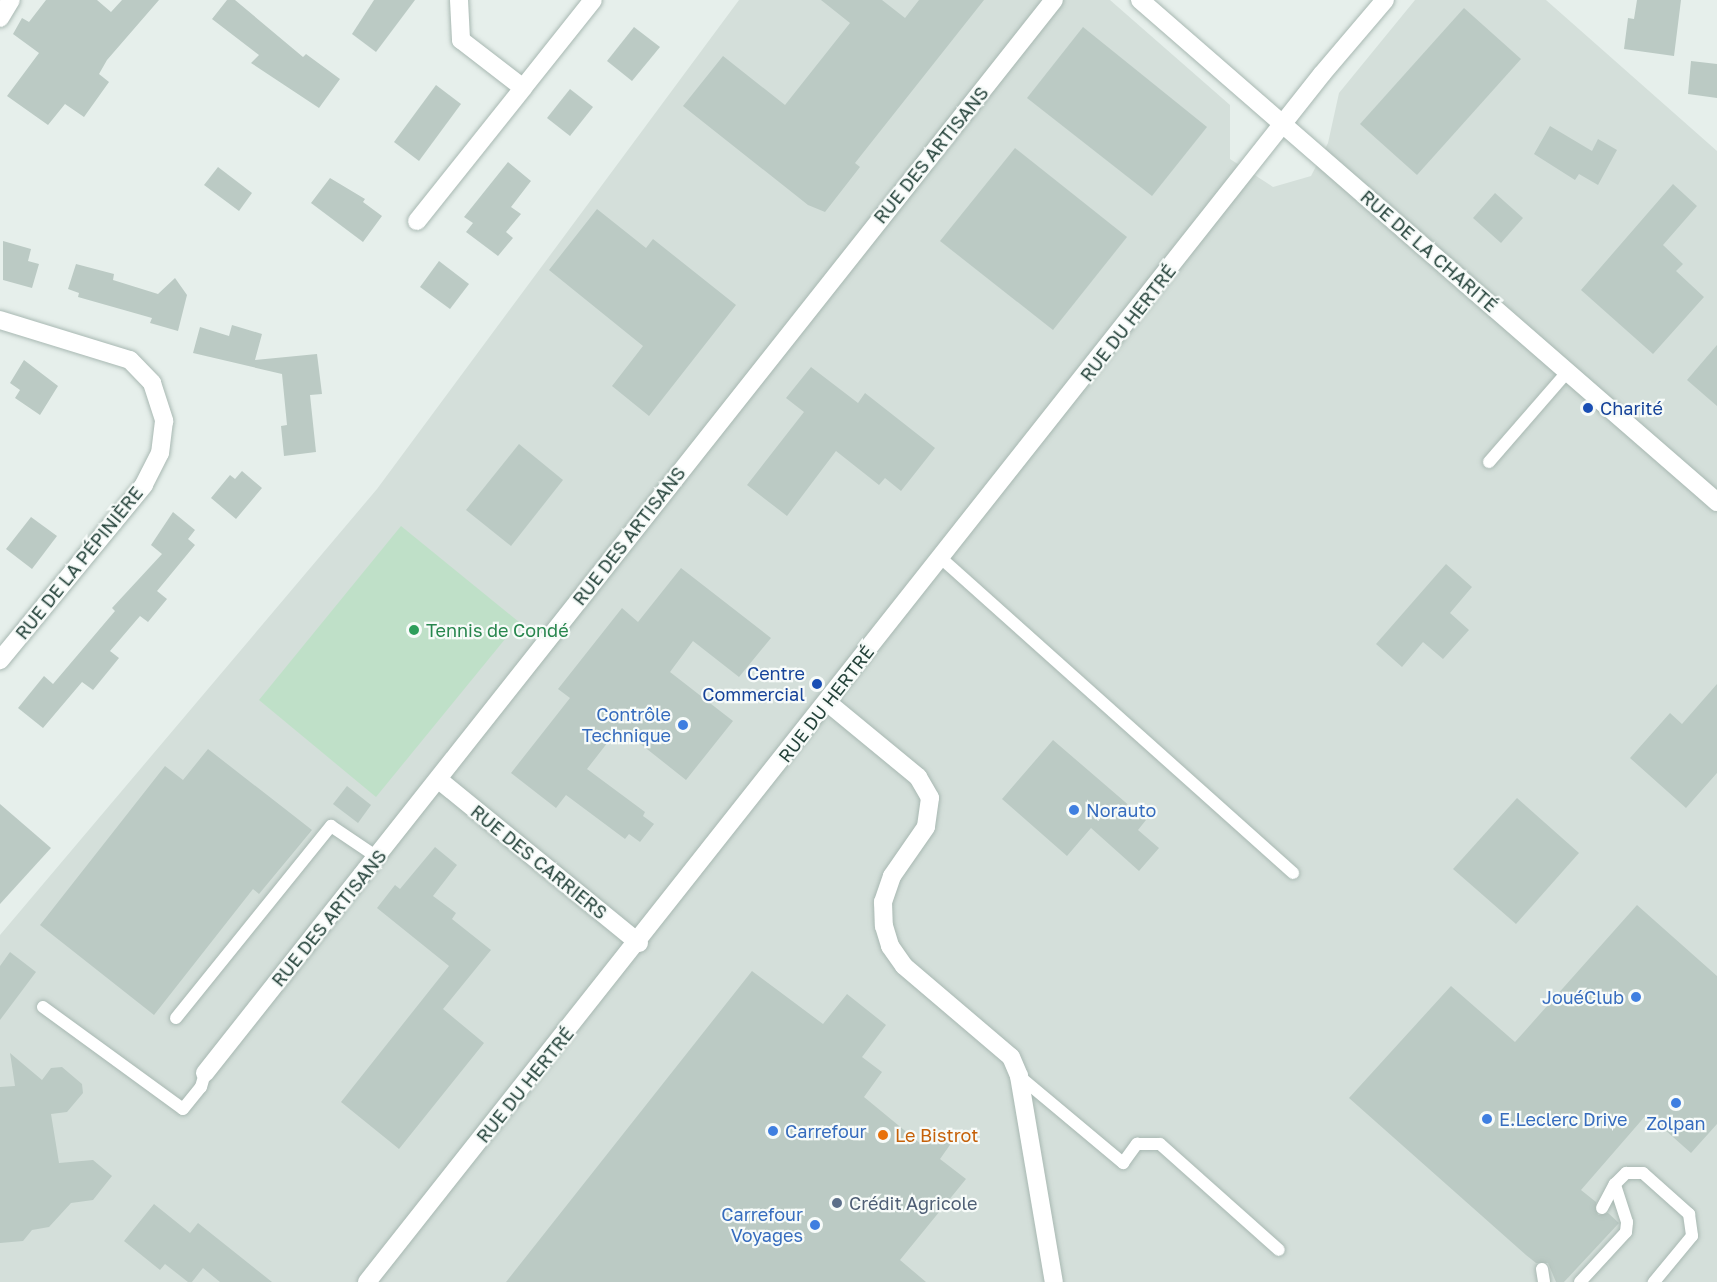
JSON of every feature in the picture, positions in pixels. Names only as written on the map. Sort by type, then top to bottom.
[{"type":"street","points":[[459,0],[461,40],[523,88]]},
{"type":"street","points":[[417,221],[593,0]]},
{"type":"street","name":"RUE DES ARTISANS","points":[[205,1073],[1054,0]]},
{"type":"street","name":"RUE DE LA CHARITÉ","points":[[1140,0],[1717,502]]},
{"type":"street","name":"RUE DU HERTRÉ","points":[[367,1282],[639,943],[1283,124],[1385,0]]},
{"type":"street","name":"RUE DE LA PÉPINIÈRE","points":[[0,320],[130,360],[152,383],[164,421],[160,453],[144,485],[0,660]]},
{"type":"street","points":[[827,702],[918,777],[930,798],[926,827],[892,876],[883,902],[890,946],[904,966],[1011,1057],[1019,1076],[1054,1282]]},
{"type":"street","name":"RUE DES CARRIERS","points":[[439,780],[639,943]]},
{"type":"lane","points":[[1489,462],[1568,371]]},
{"type":"lane","points":[[942,559],[1293,873]]},
{"type":"lane","points":[[176,1018],[331,826],[377,857]]},
{"type":"lane","points":[[43,1007],[183,1109],[201,1088],[205,1073]]},
{"type":"lane","points":[[1019,1076],[1123,1163],[1137,1144],[1160,1144],[1279,1250]]},
{"type":"lane","points":[[1602,1208],[1615,1184],[1626,1173],[1643,1173],[1678,1201],[1694,1225],[1685,1246],[1654,1282]]},
{"type":"lane","points":[[1580,1282],[1626,1232],[1627,1222],[1615,1184]]},
{"type":"lane","points":[[1542,1269],[1544,1282]]},
{"type":"shaded area","points":[[739,0],[1110,0],[1230,105],[1230,159],[1273,187],[1311,176],[1328,143],[1339,93],[1415,0],[1546,0],[1717,151],[1717,1282],[0,1282],[0,935],[377,489]]},
{"type":"green space","name":"Tennis de Condé","points":[[401,526],[519,622],[376,797],[259,700]]},
{"type":"building","points":[[46,0],[97,0],[111,12],[122,0],[159,0],[107,60],[99,74],[109,82],[84,117],[65,104],[48,125],[7,96],[39,53],[13,34],[22,18],[29,22]]},
{"type":"building","points":[[227,0],[235,0],[303,57],[306,54],[340,79],[319,108],[251,63],[259,55],[212,19]]},
{"type":"building","points":[[374,0],[415,0],[376,52],[352,34]]},
{"type":"building","points":[[821,0],[882,0],[905,18],[919,0],[984,0],[855,163],[860,167],[825,212],[808,205],[683,106],[723,56],[785,105],[850,23]]},
{"type":"building","points":[[1637,0],[1681,0],[1674,56],[1624,49],[1628,18],[1634,19]]},
{"type":"building","points":[[1464,8],[1521,59],[1417,175],[1360,124]]},
{"type":"building","points":[[634,27],[660,47],[632,81],[607,61]]},
{"type":"building","points":[[1083,27],[1207,127],[1152,196],[1027,98]]},
{"type":"building","points":[[1691,61],[1717,64],[1717,98],[1688,94]]},
{"type":"building","points":[[436,85],[461,104],[419,161],[394,142]]},
{"type":"building","points":[[570,89],[593,107],[570,136],[547,118]]},
{"type":"building","points":[[1550,126],[1592,151],[1598,139],[1617,150],[1598,185],[1579,174],[1575,180],[1534,154]]},
{"type":"building","points":[[1015,148],[1127,237],[1053,330],[940,241]]},
{"type":"building","points":[[508,162],[531,181],[511,207],[521,214],[506,232],[513,238],[498,256],[466,232],[473,223],[464,217]]},
{"type":"building","points":[[218,167],[252,193],[239,211],[204,185]]},
{"type":"building","points":[[330,178],[365,199],[363,202],[382,216],[363,242],[311,203]]},
{"type":"building","points":[[1673,184],[1697,206],[1663,245],[1683,264],[1676,271],[1704,297],[1653,354],[1581,290]]},
{"type":"building","points":[[1495,193],[1523,218],[1501,243],[1473,218]]},
{"type":"building","points":[[597,209],[646,248],[653,239],[736,305],[649,416],[612,386],[643,346],[549,270]]},
{"type":"building","points":[[3,241],[31,249],[28,261],[39,264],[32,288],[3,280]]},
{"type":"building","points":[[439,261],[469,284],[450,309],[420,287]]},
{"type":"building","points":[[76,264],[114,274],[113,280],[158,294],[175,278],[187,295],[178,331],[150,323],[152,318],[78,297],[79,293],[68,289]]},
{"type":"building","points":[[232,325],[262,334],[255,360],[317,354],[322,394],[310,395],[316,452],[284,456],[281,426],[287,425],[282,374],[193,353],[200,327],[229,336]]},
{"type":"building","points":[[1717,345],[1717,406],[1687,380]]},
{"type":"building","points":[[24,360],[58,386],[40,415],[15,398],[20,390],[10,383]]},
{"type":"building","points":[[811,367],[858,403],[865,393],[935,448],[901,491],[885,478],[879,485],[836,451],[787,516],[747,485],[804,412],[786,398]]},
{"type":"building","points":[[519,444],[563,480],[511,546],[466,510]]},
{"type":"building","points":[[242,471],[262,488],[236,519],[211,498],[230,475],[235,479]]},
{"type":"building","points":[[173,512],[195,530],[188,539],[195,545],[157,591],[167,599],[148,622],[140,616],[110,651],[119,658],[93,690],[82,682],[43,728],[18,708],[44,676],[53,684],[115,611],[112,608],[162,554],[151,545]]},
{"type":"building","points":[[31,517],[57,536],[32,569],[6,549]]},
{"type":"building","points":[[1446,564],[1472,587],[1450,613],[1469,630],[1443,659],[1423,642],[1402,667],[1376,644]]},
{"type":"building","points":[[681,568],[771,638],[739,677],[693,641],[670,672],[733,721],[686,780],[623,730],[619,736],[615,733],[587,769],[645,812],[643,816],[654,824],[640,842],[629,834],[625,839],[566,795],[556,808],[511,773],[570,698],[558,689],[622,608],[638,622]]},
{"type":"building","points":[[1717,684],[1717,773],[1686,808],[1630,758],[1670,713],[1682,724]]},
{"type":"building","name":"Norauto","points":[[1053,740],[1146,820],[1138,830],[1159,848],[1139,871],[1091,828],[1067,856],[1002,799]]},
{"type":"building","points":[[208,749],[312,830],[259,894],[253,889],[154,1015],[40,925],[165,766],[183,780]]},
{"type":"building","points":[[347,786],[371,805],[358,823],[333,804]]},
{"type":"building","points":[[1517,798],[1579,853],[1516,924],[1453,869]]},
{"type":"building","points":[[0,804],[51,848],[0,904]]},
{"type":"building","points":[[435,847],[457,865],[433,896],[456,913],[452,919],[491,950],[443,1009],[484,1043],[399,1149],[341,1102],[449,966],[377,908],[395,885],[400,889]]},
{"type":"building","points":[[1637,905],[1717,976],[1717,1124],[1691,1153],[1647,1114],[1581,1190],[1596,1202],[1598,1215],[1608,1213],[1619,1223],[1564,1282],[1556,1282],[1548,1263],[1536,1263],[1526,1255],[1349,1098],[1451,986],[1515,1042]]},
{"type":"building","points":[[10,952],[36,972],[0,1020],[0,966]]},
{"type":"building","name":"Carrefour","points":[[752,971],[823,1024],[847,994],[886,1025],[862,1057],[882,1072],[864,1097],[921,1144],[934,1128],[952,1142],[940,1159],[966,1179],[900,1260],[926,1282],[506,1282]]},
{"type":"building","points":[[10,1053],[42,1080],[51,1068],[62,1067],[82,1084],[83,1093],[67,1112],[51,1114],[59,1163],[93,1160],[112,1176],[93,1200],[71,1203],[49,1227],[32,1230],[23,1241],[0,1243],[0,1087],[15,1086]]},
{"type":"building","points":[[154,1204],[190,1233],[198,1223],[272,1282],[220,1282],[203,1268],[192,1282],[188,1282],[165,1264],[160,1270],[124,1241]]},
{"type":"place","name":"Charité","points":[[1588,408]]},
{"type":"place","name":"Tennis de Condé","points":[[414,630]]},
{"type":"place","name":"Centre Commercial","points":[[817,684]]},
{"type":"place","name":"Contrôle Technique","points":[[683,725]]},
{"type":"place","name":"Norauto","points":[[1074,810]]},
{"type":"place","name":"JouéClub","points":[[1636,997]]},
{"type":"place","name":"Zolpan","points":[[1676,1103]]},
{"type":"place","name":"E.Leclerc Drive","points":[[1487,1119]]},
{"type":"place","name":"Carrefour","points":[[773,1131]]},
{"type":"place","name":"Le Bistrot","points":[[883,1135]]},
{"type":"place","name":"Crédit Agricole","points":[[837,1203]]},
{"type":"place","name":"Carrefour Voyages","points":[[815,1225]]}]
